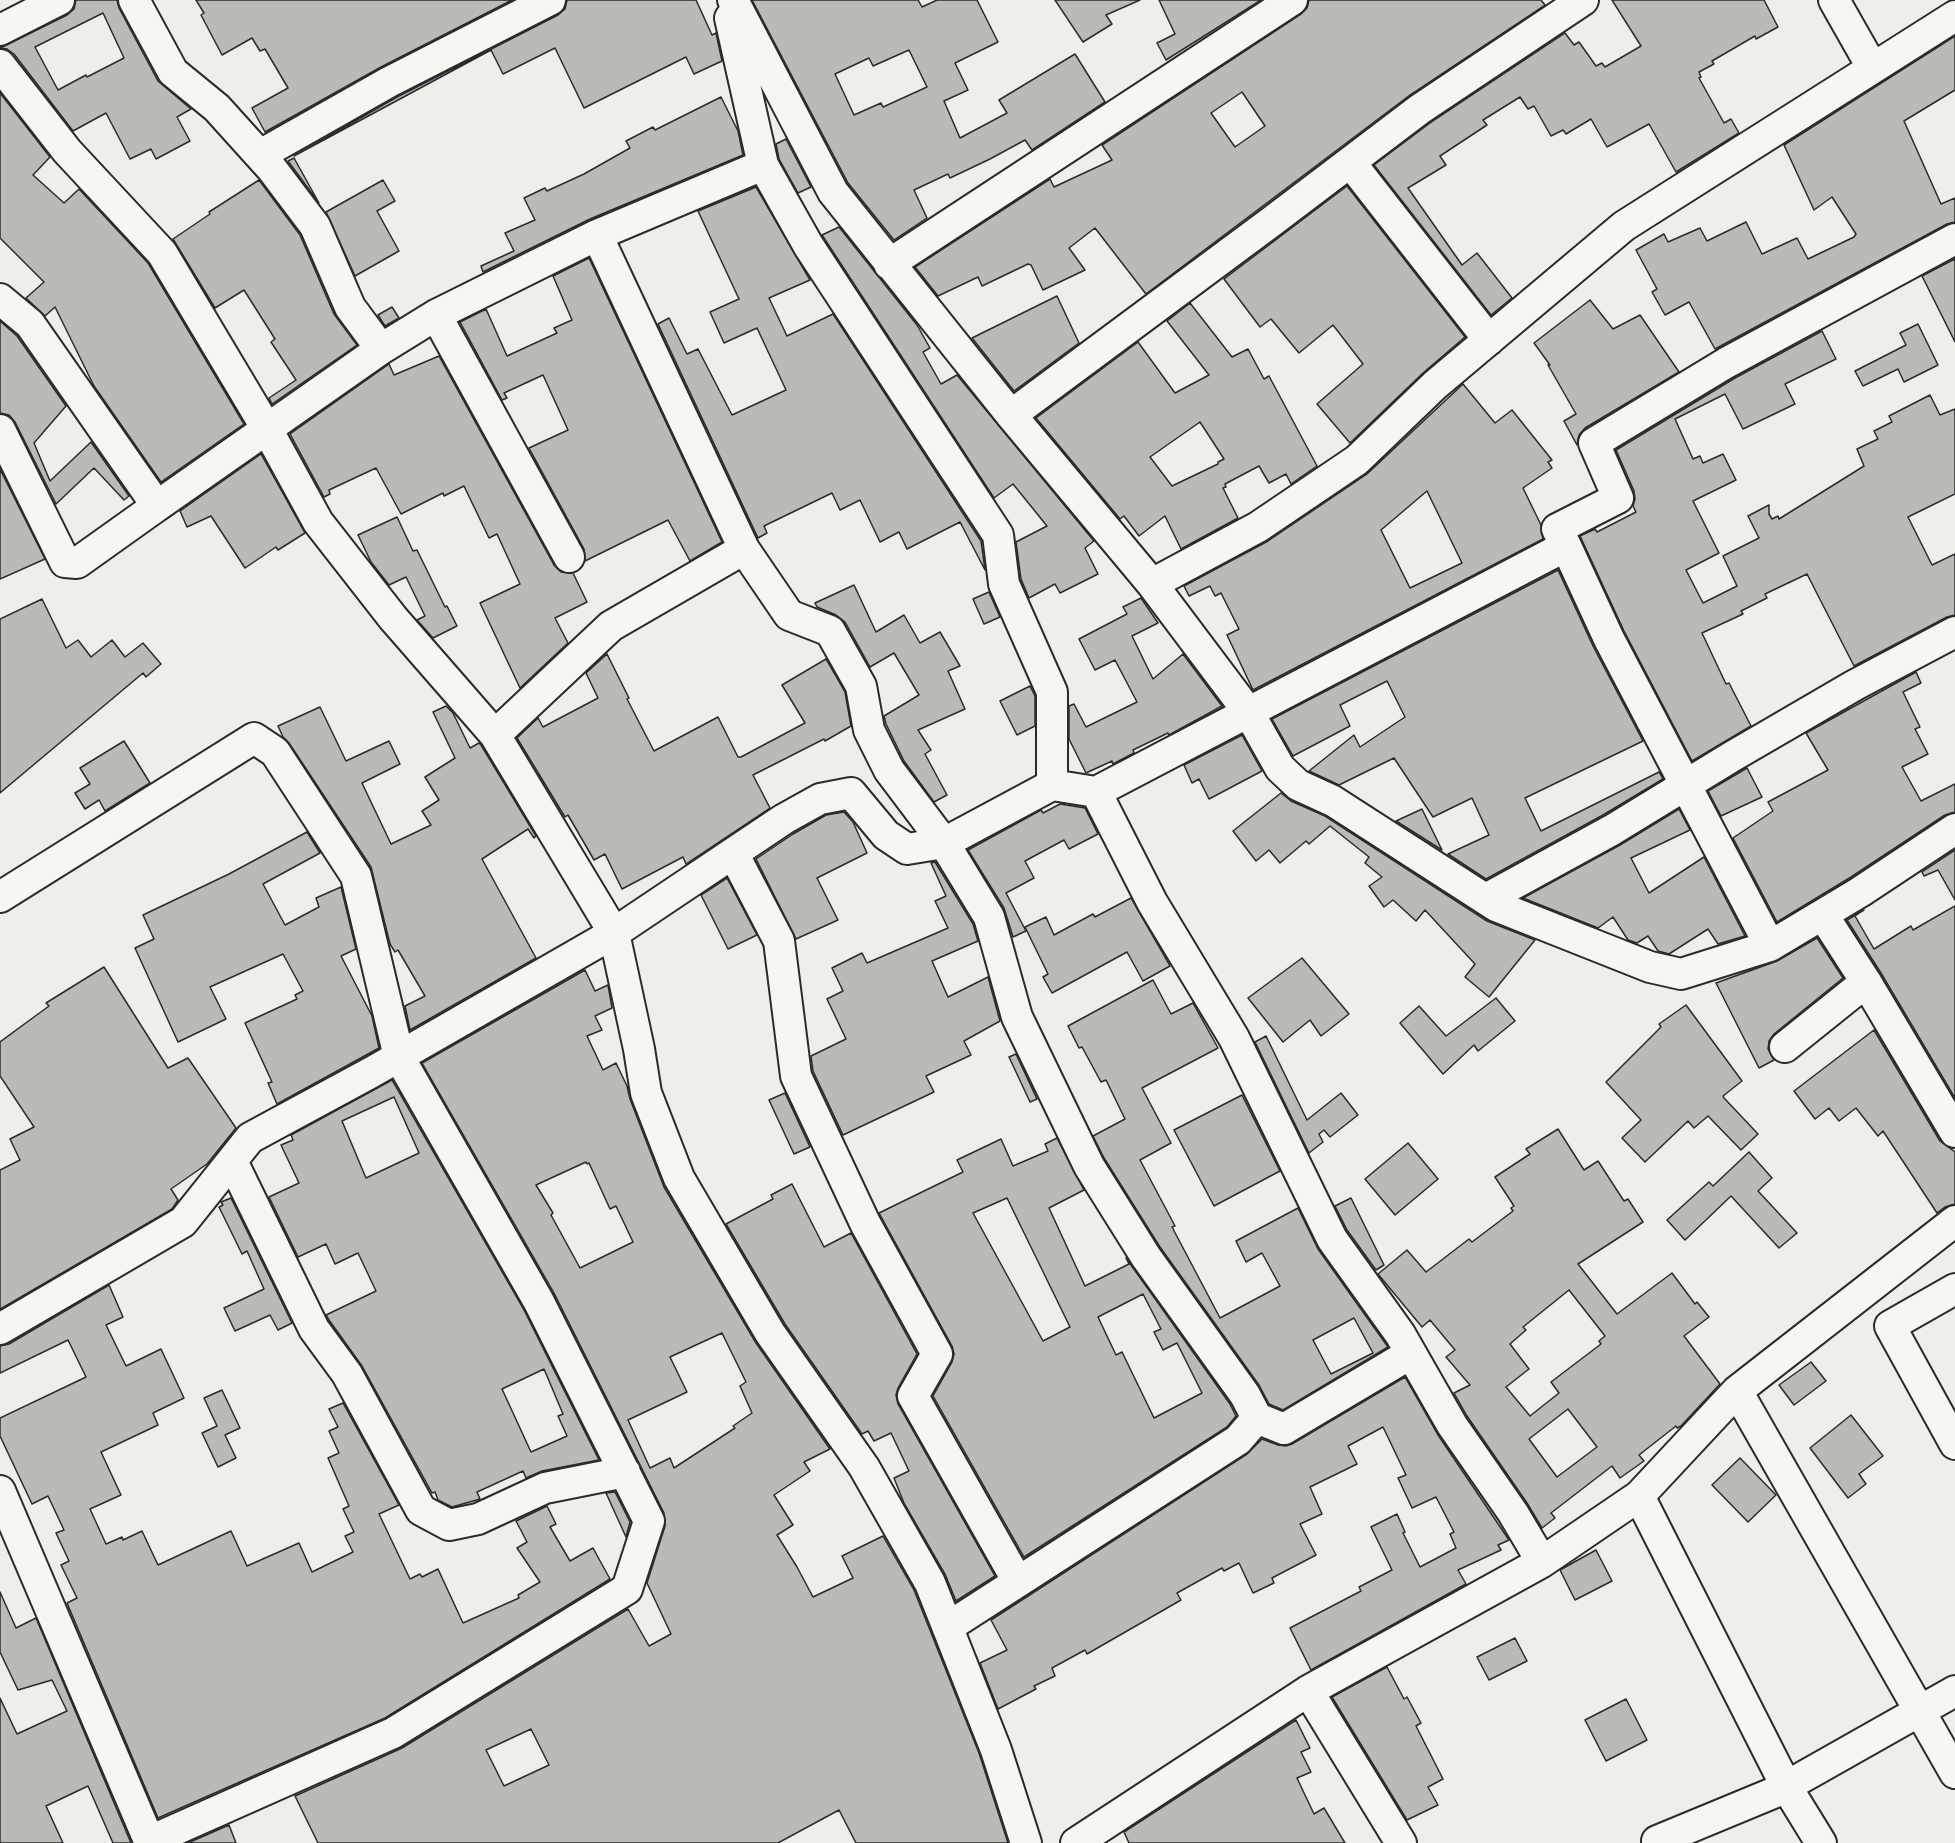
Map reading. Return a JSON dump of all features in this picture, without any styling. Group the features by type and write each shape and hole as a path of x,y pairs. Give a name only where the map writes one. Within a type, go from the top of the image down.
{"street":[{"path":"0,30 59,0"},
{"path":"134,0 173,72 217,108 260,155 315,226 350,307 381,350"},
{"path":"260,155 389,82 550,0"},
{"path":"726,0 763,165 808,244 998,535 1004,584 1052,692 1052,785"},
{"path":"734,0 833,192 1011,415 1152,584 1249,713 1280,768 1298,785 1333,801 1496,906 1650,967 1681,974 1770,946 1823,915 1955,829"},
{"path":"889,264 1292,0"},
{"path":"1011,415 1420,109 1583,0"},
{"path":"1834,0 1872,67"},
{"path":"1152,584 1258,527 1357,460 1436,385 1624,226 1955,15"},
{"path":"0,65 68,151 162,254 267,429 318,522 393,618 495,735 614,933 646,1093 679,1178 770,1333 864,1467 930,1582 996,1750 1026,1843"},
{"path":"1350,162 1489,340"},
{"path":"0,430 65,562 76,563 381,350 436,315 597,235 763,165"},
{"path":"597,235 744,549 789,615 831,631 861,686 869,730 889,770 944,843 989,917 1017,1017 1089,1166 1146,1257 1245,1395 1257,1418 1284,1429 1410,1354"},
{"path":"1770,946 1609,639 1557,529 1618,498 1594,443 1726,363 1955,239"},
{"path":"0,299 30,324 158,506"},
{"path":"436,315 569,557"},
{"path":"0,1329 183,1222 250,1138 399,1057 614,933 784,819 820,799 851,793 886,835 907,849 944,843 1052,785 1096,792 1566,546"},
{"path":"495,735 611,626 744,549"},
{"path":"1486,899 1612,831 1685,785 1855,685 1955,632"},
{"path":"0,897 254,738 275,752 356,876 399,1057 539,1302 649,1521 627,1589 393,1733 150,1842 8,1534 0,1491"},
{"path":"1096,792 1152,902 1234,1038 1332,1239 1400,1334 1452,1425 1513,1513 1542,1562"},
{"path":"733,853 778,941 796,1076 865,1223 937,1354 913,1395 1018,1582"},
{"path":"1823,915 1866,982 1955,1132"},
{"path":"1785,1047 1866,982"},
{"path":"232,1161 314,1329 347,1374 421,1510 449,1525 478,1520 545,1488 625,1472"},
{"path":"1874,1285 1955,1222"},
{"path":"1076,1843 1115,1832 1308,1691 1542,1562 1639,1496 1737,1391 1955,1222"},
{"path":"1955,1289 1890,1326 1955,1444"},
{"path":"1737,1391 1955,1773"},
{"path":"948,1627 1238,1440 1257,1418"},
{"path":"1639,1496 1786,1786 1821,1843"},
{"path":"1308,1691 1401,1843"},
{"path":"1657,1841 1724,1815 1786,1786 1955,1691"}],"building":[{"path":"76,0 117,0 119,8 158,81 191,109 177,117 190,141 156,159 151,149 130,159 106,113 73,131 14,54 7,49 0,48 67,15 74,9","holes":["103,13 124,58 58,90 35,47"]},
{"path":"196,0 512,0 381,67 265,132 252,108 288,88 265,49 260,51 252,38 222,55 201,15 204,13"},
{"path":"567,0 696,0 712,35 716,33 722,61 694,74 686,57 584,108 555,48 503,74 491,50 294,156 397,97 558,15 565,9"},
{"path":"752,0 918,0 922,7 937,0 977,0 998,42 955,63 968,90 944,101 960,138 1007,113 999,100 1075,54 1105,102 1032,150 1025,140 950,178 948,174 914,190 927,218 894,240 848,183","holes":["909,50 927,87 883,107 881,103 854,115 835,74 869,58 873,66"]},
{"path":"1055,0 1140,0 1106,15 1112,24 1083,42"},
{"path":"1159,0 1261,0 1166,60 1157,43 1175,34"},
{"path":"1309,0 1541,0 1545,5 1410,95 1146,294 1095,228 1069,248 1085,270 1043,290 1031,265 1028,264 982,286 978,277 938,296 915,267 1050,179 1054,187 1112,160 1102,145 1307,8","holes":["1242,92 1265,126 1235,147 1211,113"]},
{"path":"1612,0 1764,0 1778,27 1756,39 1755,36 1712,61 1714,64 1699,72 1701,77 1699,78 1724,123 1731,119 1739,133 1676,172 1649,124 1607,147 1591,119 1566,134 1563,130 1551,136 1534,106 1528,109 1520,97 1483,120 1487,125 1440,156 1446,165 1408,188 1462,265 1477,253 1512,298 1491,315 1374,165 1430,123 1565,33 1574,45 1579,42 1596,66 1602,63 1605,67 1641,46"},
{"path":"1955,36 1955,90 1904,121 1941,204 1955,198 1955,222 1947,224 1715,349 1689,302 1665,315 1652,292 1657,289 1636,250 1664,234 1668,242 1700,228 1707,241 1746,222 1762,254 1797,238 1808,259 1854,237 1856,234 1832,197 1814,210 1784,145"},
{"path":"0,93 50,157 33,175 64,203 79,189 148,263 244,424 161,482 94,386 55,307 45,316 26,298 44,282 0,238"},
{"path":"721,97 738,131 743,155 590,219 483,272 481,266 514,251 505,233 535,220 524,198 545,188 547,191 584,174 630,148 626,141 653,127 655,130"},
{"path":"786,139 811,187 798,193 779,159 776,144"},
{"path":"294,158 319,203 288,161"},
{"path":"259,180 300,235 334,314 357,345 272,404 269,398 296,380 271,342 275,339 244,290 215,308 173,239 210,214 209,212"},
{"path":"383,180 395,201 377,211 399,251 355,276 326,212"},
{"path":"1347,186 1465,337 1423,373 1350,443 1317,404 1363,364 1333,325 1299,353 1271,319 1260,327 1224,279"},
{"path":"756,187 810,280 769,298 787,336 833,314 981,541 985,570 960,522 907,549 899,532 880,542 860,500 840,510 832,493 764,526 767,533 758,538 658,324 669,318 687,354 698,349 732,415 786,390 757,328 724,343 710,312 739,299 698,211"},
{"path":"839,227 917,325 930,348 923,352 941,384 957,375 1094,541 1085,548 1098,574 1060,593 1055,584 1029,598 1021,579 1016,542 1047,526 1013,484 994,498 822,235"},
{"path":"589,258 722,542 690,561 668,520 585,561 584,549 529,448 568,430 543,375 504,393 507,398 502,400 460,322 486,309 507,356 557,333 554,328 572,320 553,276"},
{"path":"1955,259 1955,342 1922,276"},
{"path":"1057,296 1079,343 1014,391 972,338"},
{"path":"1590,300 1613,329 1640,315 1679,372 1585,428 1579,435 1577,445 1564,421 1576,414 1548,365 1550,365 1534,343"},
{"path":"1190,303 1232,357 1248,349 1264,379 1269,376 1317,466 1291,484 1286,474 1269,483 1259,466 1225,484 1226,487 1223,488 1238,518 1181,549 1165,516 1139,536 1124,516 1120,519 1036,418 1138,342 1175,393 1209,375 1167,321","holes":["1200,422 1224,459 1172,486 1150,457"]},
{"path":"392,307 399,318 385,326 378,315"},
{"path":"0,321 17,336 66,406 34,443 50,481 91,442 129,496 124,500 94,468 56,504 15,422 9,415 0,413"},
{"path":"1918,324 1938,365 1904,382 1898,369 1863,386 1855,371 1906,345 1900,333"},
{"path":"1822,331 1836,359 1785,384 1795,404 1743,429 1725,394 1675,419 1693,459 1700,456 1703,463 1723,454 1736,480 1693,501 1719,553 1686,570 1703,603 1737,586 1723,556 1759,538 1748,516 1769,505 1769,514 1772,519 1778,516 1779,519 1864,466 1857,449 1878,439 1874,431 1892,422 1889,416 1930,395 1940,415 1955,409 1955,494 1908,517 1932,565 1955,554 1955,615 1947,617 1854,666 1807,574 1765,594 1767,598 1741,611 1743,614 1702,633 1726,684 1729,683 1751,726 1692,761 1624,631 1580,536 1595,529 1597,532 1636,512 1633,506 1634,491 1616,450 1735,378"},
{"path":"439,356 554,565 561,572 573,573 587,602 555,618 568,643 520,688 480,603 520,584 497,534 489,538 464,486 444,496 443,493 401,514 376,468 329,490 330,494 324,497 290,434 389,364 394,375"},
{"path":"1463,384 1495,423 1512,410 1552,460 1548,462 1552,468 1523,488 1541,525 1543,539 1253,690 1227,635 1239,629 1221,593 1215,596 1210,586 1189,596 1184,586 1268,541 1367,474","holes":["1427,491 1462,563 1410,588 1381,530"]},
{"path":"261,454 305,533 278,550 276,547 245,568 211,516 187,527 180,511"},
{"path":"0,469 45,559 0,579"},
{"path":"397,517 413,551 417,550 457,626 433,638 417,620 425,616 406,577 389,585 371,562 358,535"},
{"path":"1558,570 1593,646 1643,741 1525,798 1541,831 1659,772 1663,779 1603,815 1486,879 1448,854 1489,835 1472,798 1433,817 1394,758 1339,785 1309,771 1354,735 1360,747 1405,717 1387,681 1340,705 1350,726 1293,756 1272,719"},
{"path":"854,585 876,632 904,615 920,643 940,632 960,666 948,671 965,709 918,730 931,750 925,754 947,795 934,802 904,761 886,724 884,716 919,695 894,653 870,667 845,622 836,615 817,607 815,603"},
{"path":"989,592 1000,617 984,624 973,599"},
{"path":"1141,598 1158,623 1132,636 1153,679 1183,654 1222,706 1169,735 1168,733 1133,750 1134,753 1113,764 1112,761 1086,773 1069,739 1069,706 1074,704 1086,727 1137,702 1115,660 1095,670 1079,639 1127,614 1123,607"},
{"path":"42,599 66,648 78,640 91,657 112,640 125,657 143,643 161,664 146,677 143,673 0,793 0,619"},
{"path":"607,654 654,751 718,717 738,757 741,757 805,723 782,685 826,659 845,692 851,726 753,775 770,808 686,864 683,857 622,889 605,854 594,860 568,815 565,817 517,738 538,718 543,727 598,698 586,673"},
{"path":"1916,672 1921,683 1903,692 1920,727 1915,729 1928,754 1902,767 1921,801 1955,784 1955,812 1945,815 1777,922 1733,838 1773,811 1768,802 1828,770 1806,733"},
{"path":"1030,686 1035,696 1035,726 1017,735 1000,701"},
{"path":"446,706 453,713 470,748 479,743 481,745 536,836 534,838 528,829 482,859 536,958 410,1030 405,1006 425,996 398,950 395,952 390,944 371,867 283,737 278,726 320,707 346,761 389,741 400,764 362,783 391,844 431,825 422,811 439,800 425,777 455,758 433,712"},
{"path":"1242,735 1262,771 1209,799 1199,779 1192,783 1184,765"},
{"path":"124,741 150,783 105,811 99,800 85,809 75,793 90,784 80,768"},
{"path":"1747,768 1762,797 1721,816 1708,791"},
{"path":"1281,793 1291,801 1325,816 1487,921 1535,940 1489,997 1465,977 1475,964 1425,910 1416,921 1393,900 1384,907 1369,886 1382,877 1365,863 1369,857 1330,826 1309,844 1306,841 1280,863 1269,850 1256,861 1233,831"},
{"path":"1060,804 1085,808 1098,834 1069,849 1064,840 1025,861 1034,878 1006,893 1026,931 1013,937 1004,908 968,850 1041,810 1043,813"},
{"path":"1422,809 1442,850 1396,821"},
{"path":"1679,809 1690,830 1631,858 1649,893 1704,857 1745,936 1718,944 1708,929 1669,954 1658,951 1648,936 1637,943 1628,940 1613,917 1598,928 1523,898 1620,845"},
{"path":"844,812 853,822 867,853 817,878 838,920 796,939 756,859 826,815"},
{"path":"307,832 320,853 263,884 285,925 319,907 316,898 341,887 356,949 341,956 372,1016 379,1048 277,1104 268,1083 272,1082 245,1023 297,999 295,995 303,991 283,954 210,987 226,1019 178,1042 135,948 154,939 143,915 229,874"},
{"path":"1955,850 1955,900 1938,870 1924,876 1922,872"},
{"path":"935,862 973,924 978,941 932,961 948,997 988,977 1000,1021 964,1041 971,1055 926,1076 934,1092 843,1135 813,1071 811,1056 846,1039 827,999 843,991 832,968 862,953 867,963 948,928 935,901 946,896 931,863"},
{"path":"727,878 757,935 728,949 701,895"},
{"path":"1131,898 1170,966 1143,981 1127,952 1052,993 1043,977 1048,974 1025,927 1046,917 1054,935 1093,914 1095,917"},
{"path":"1955,906 1955,1098 1847,920 1864,910 1855,916 1874,949 1911,926 1913,930"},
{"path":"1817,938 1843,978 1774,1034 1769,1041 1768,1049 1774,1060 1759,1068 1716,983 1777,961"},
{"path":"1302,958 1349,1014 1321,1036 1310,1020 1283,1042 1248,998"},
{"path":"104,967 168,1068 188,1058 236,1128 207,1164 171,1189 178,1200 172,1209 0,1309 0,1170 20,1160 10,1139 34,1127 0,1076 0,1042 49,1006 46,1003"},
{"path":"585,970 595,991 608,985 612,1008 595,1016 602,1030 587,1036 603,1070 616,1063 627,1086 664,1187 756,1343 830,1449 804,1462 810,1471 774,1495 793,1525 777,1535 813,1597 853,1578 842,1556 883,1536 914,1590 979,1753 1008,1843 856,1843 839,1810 778,1843 318,1843 295,1796 402,1748 628,1609 649,1646 671,1634 647,1583 665,1526 664,1513 554,1293 422,1063","holes":["586,1162 589,1163 610,1209 616,1206 633,1242 580,1268 551,1215 553,1213 536,1185","722,1333 746,1382 740,1386 752,1413 733,1426 735,1428 674,1468 670,1458 650,1468 628,1420 687,1392 670,1357","531,1729 549,1765 504,1786 486,1750"]},
{"path":"1153,980 1171,1014 1193,1003 1218,1048 1142,1088 1171,1143 1140,1160 1220,1318 1280,1286 1262,1253 1246,1262 1236,1241 1298,1208 1318,1249 1388,1347 1283,1410 1269,1404 1259,1385 1160,1247 1104,1158 1093,1136 1125,1119 1106,1080 1101,1082 1068,1026","holes":["1354,1318 1373,1353 1331,1374 1313,1340"]},
{"path":"1496,998 1515,1021 1478,1051 1474,1045 1443,1074 1400,1023 1419,1006 1446,1036"},
{"path":"1686,1005 1742,1081 1723,1096 1724,1098 1758,1134 1741,1150 1708,1116 1694,1128 1688,1121 1645,1162 1622,1138 1641,1120 1606,1082 1661,1027 1659,1024"},
{"path":"1874,1030 1940,1141 1955,1152 1955,1204 1937,1213 1883,1131 1878,1136 1856,1108 1839,1121 1829,1108 1815,1119 1794,1091"},
{"path":"1266,1036 1307,1120 1341,1093 1358,1115 1330,1137 1324,1130 1319,1134 1323,1142 1309,1153 1255,1042"},
{"path":"1016,1054 1037,1099 1030,1102 1009,1057"},
{"path":"392,1080 524,1310 599,1460 542,1471 526,1478 523,1471 477,1492 480,1499 452,1507 438,1500 362,1366 326,1315 376,1291 358,1253 335,1264 326,1244 298,1257 269,1197 299,1183 281,1145 293,1140 291,1135","holes":["394,1097 419,1153 366,1178 342,1121","544,1369 563,1414 558,1416 567,1436 531,1452 502,1389"]},
{"path":"785,1093 810,1147 794,1154 769,1100"},
{"path":"1242,1095 1280,1171 1214,1206 1174,1130"},
{"path":"1558,1129 1584,1170 1598,1161 1624,1201 1628,1199 1643,1222 1578,1264 1617,1314 1672,1273 1695,1304 1697,1302 1709,1317 1684,1336 1720,1384 1681,1426 1677,1428 1676,1426 1639,1455 1644,1461 1620,1478 1612,1466 1551,1513 1555,1518 1542,1528 1454,1393 1470,1385 1446,1357 1455,1350 1430,1320 1422,1327 1378,1274 1407,1250 1426,1272 1469,1239 1472,1242 1513,1211 1511,1208 1514,1206 1495,1177 1530,1154 1526,1149","holes":["1569,1290 1605,1336 1599,1341 1601,1344 1551,1382 1559,1393 1530,1416 1506,1387 1529,1369 1510,1344 1526,1330 1523,1327","1568,1409 1597,1447 1557,1477 1529,1439"]},
{"path":"1057,1138 1084,1190 1049,1208 1085,1286 1129,1264 1126,1258 1230,1404 1236,1416 1227,1427 1024,1557 933,1396 952,1362 954,1354 952,1346 879,1213 963,1172 957,1160 1001,1139 1013,1166 1048,1151 1045,1144","holes":["1007,1198 1070,1327 1043,1341 973,1213","1143,1294 1161,1329 1154,1332 1163,1350 1177,1343 1202,1393 1154,1418 1122,1352 1116,1355 1098,1317"]},
{"path":"1408,1143 1438,1179 1395,1215 1365,1179"},
{"path":"1749,1152 1772,1178 1758,1191 1797,1233 1779,1248 1731,1196 1685,1240 1667,1220 1709,1182 1713,1186"},
{"path":"792,1184 824,1247 851,1233 917,1354 898,1388 896,1395 898,1404 995,1576 956,1601 945,1574 904,1503 894,1478 909,1471 891,1433 874,1441 868,1431 862,1434 785,1324 726,1224 773,1199 771,1195"},
{"path":"231,1198 292,1323 278,1330 270,1315 235,1331 224,1308 264,1289 247,1251 242,1254 219,1207 223,1205 221,1202"},
{"path":"1351,1198 1384,1265 1376,1270 1347,1230 1335,1206"},
{"path":"109,1285 123,1317 106,1325 126,1366 161,1349 184,1398 153,1413 158,1425 101,1452 121,1495 90,1509 106,1544 122,1537 123,1540 142,1531 158,1565 231,1531 247,1566 299,1543 312,1572 353,1552 345,1536 354,1532 343,1509 349,1506 328,1458 339,1453 329,1431 338,1427 329,1409 343,1403 399,1505 379,1514 410,1579 420,1574 422,1577 438,1569 463,1623 519,1598 518,1595 540,1582 517,1548 527,1542 516,1521 547,1506 556,1524 550,1527 570,1561 593,1548 610,1579 385,1718 158,1818 67,1603 77,1598 61,1565 69,1561 56,1533 64,1530 48,1496 32,1504 0,1436 0,1418 86,1377 68,1340 0,1373 0,1346 9,1344"},
{"path":"1811,1362 1826,1381 1794,1405 1779,1385"},
{"path":"1405,1377 1438,1435 1509,1540 1498,1545 1501,1550 1458,1570 1466,1584 1311,1670 1290,1628 1361,1591 1359,1587 1392,1570 1371,1527 1397,1514 1405,1532 1403,1533 1420,1567 1456,1548 1450,1534 1454,1532 1436,1497 1412,1508 1398,1478 1406,1475 1383,1427 1348,1446 1357,1464 1310,1487 1322,1514 1300,1524 1316,1555 1272,1578 1274,1583 1253,1593 1239,1563 1224,1571 1222,1568 1177,1593 1181,1600 1087,1654 1085,1650 1052,1668 1055,1676 1034,1686 1036,1689 998,1709 980,1663 1007,1650 991,1620 1247,1454 1262,1439 1278,1445 1292,1444"},
{"path":"222,1390 240,1428 225,1435 236,1458 218,1467 202,1433 217,1426 204,1398"},
{"path":"1851,1415 1883,1456 1859,1474 1866,1484 1848,1498 1810,1448"},
{"path":"1740,1458 1776,1495 1748,1522 1712,1485"},
{"path":"615,1492 630,1522 626,1537 606,1493"},
{"path":"1596,1550 1612,1581 1575,1600 1560,1570"},
{"path":"0,1592 16,1628 36,1618 131,1843 113,1843 88,1786 46,1806 63,1843 0,1843 0,1698 17,1734 67,1711 52,1680 18,1690 0,1652"},
{"path":"1515,1638 1527,1661 1489,1680 1477,1657"},
{"path":"1387,1667 1404,1699 1407,1697 1421,1723 1416,1726 1443,1779 1428,1787 1438,1805 1407,1820 1332,1697"},
{"path":"1626,1699 1647,1740 1606,1761 1585,1720"},
{"path":"1296,1720 1310,1748 1301,1752 1311,1772 1297,1778 1314,1814 1324,1808 1345,1843 1129,1843 1124,1832"},
{"path":"229,1825 236,1843 188,1843"}]}
